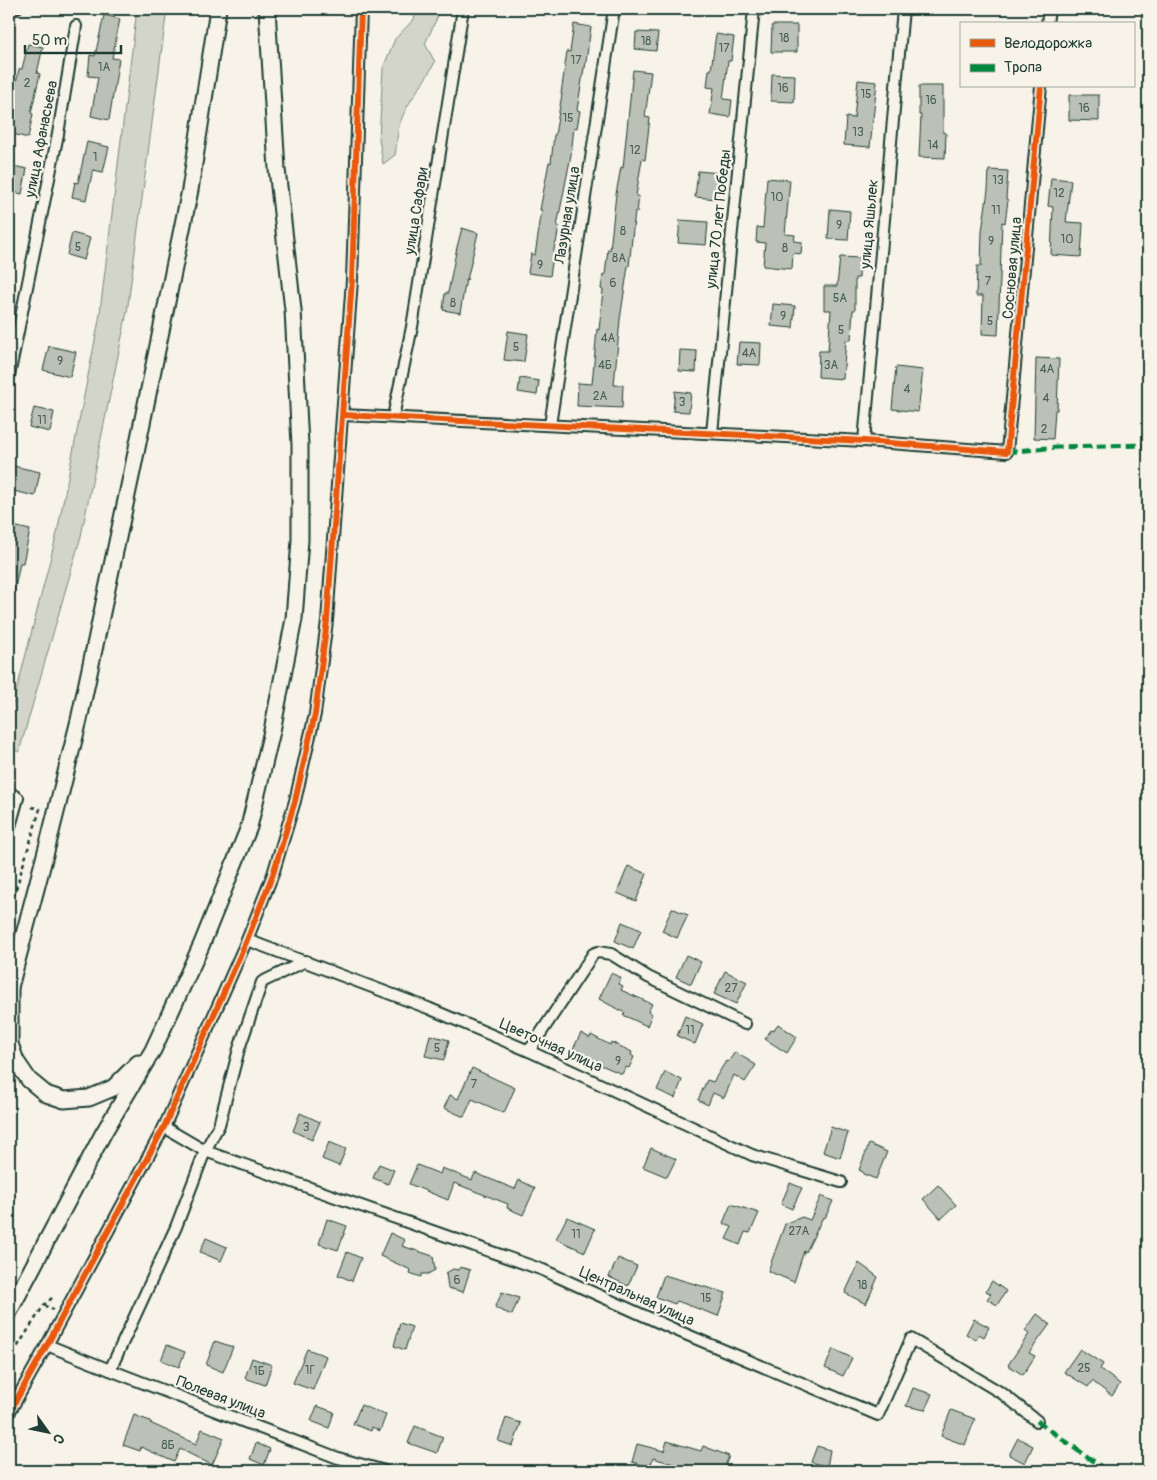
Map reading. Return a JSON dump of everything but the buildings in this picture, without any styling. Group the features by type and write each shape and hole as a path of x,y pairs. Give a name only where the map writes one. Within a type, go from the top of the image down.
{"main road":[{"path":"153,1050 113,1088 89,1098 64,1100 46,1094 29,1080 16,1061 10,1044 9,989 79,720 132,472 190,190 218,9"},
{"path":"9,1312 104,1132 153,1050 201,946 249,828 272,731 294,619 300,540 300,445 293,310 276,169 267,9"}],"street":[{"path":"9,1412 48,1345 164,1127 247,940 273,874 295,801 315,714 326,621 352,280 361,9"},
{"name":"улица Сафари","path":"392,417 412,326 464,9"},
{"name":"Лазурная улица","path":"550,425 614,9"},
{"name":"улица 70 лет Победы","path":"712,433 754,9"},
{"name":"улица Яшьлек","path":"864,441 903,9"},
{"path":"1047,22 1049,9"},
{"name":"улица Афанасьева","path":"9,376 58,134 76,26"},
{"name":"Сосновая улица","path":"864,441 1007,452 1041,88"},
{"path":"343,415 864,441"},
{"path":"9,792 18,798 9,830"},
{"name":"Цветочная улица","path":"247,940 428,1008 529,1051 752,1155 841,1182"},
{"path":"529,1051 593,954 598,952 611,954 648,978 745,1024"},
{"path":"110,1370 176,1227 205,1151 219,1125 239,1049 262,982 306,962"},
{"name":"Центральная улица","path":"164,1127 205,1151 543,1270 678,1331 878,1415 911,1339 1002,1394 1038,1421"},
{"name":"Полевая улица","path":"48,1345 338,1458 385,1471"}],"lane":[{"path":"9,13 18,9"}],"path":[{"path":"9,912 40,809 16,803"},
{"path":"9,1360 44,1306 54,1297"}],"shaded area":[{"path":"137,9 167,9 127,312 81,536 19,752 9,747 9,720 57,533 99,320"},
{"path":"417,9 441,9 425,44 435,62 408,105 401,120 395,155 383,164 379,139 383,68 395,39 414,19"}],"marked path":[{"path":"1007,452 1057,447 1148,445"},
{"path":"1037,1421 1107,1471"}],"cycle path":[{"path":"9,1413 164,1127 247,940 273,874 295,801 315,714 327,621 352,280 361,9"},
{"path":"343,415 864,441 1007,452 1041,88"}]}
